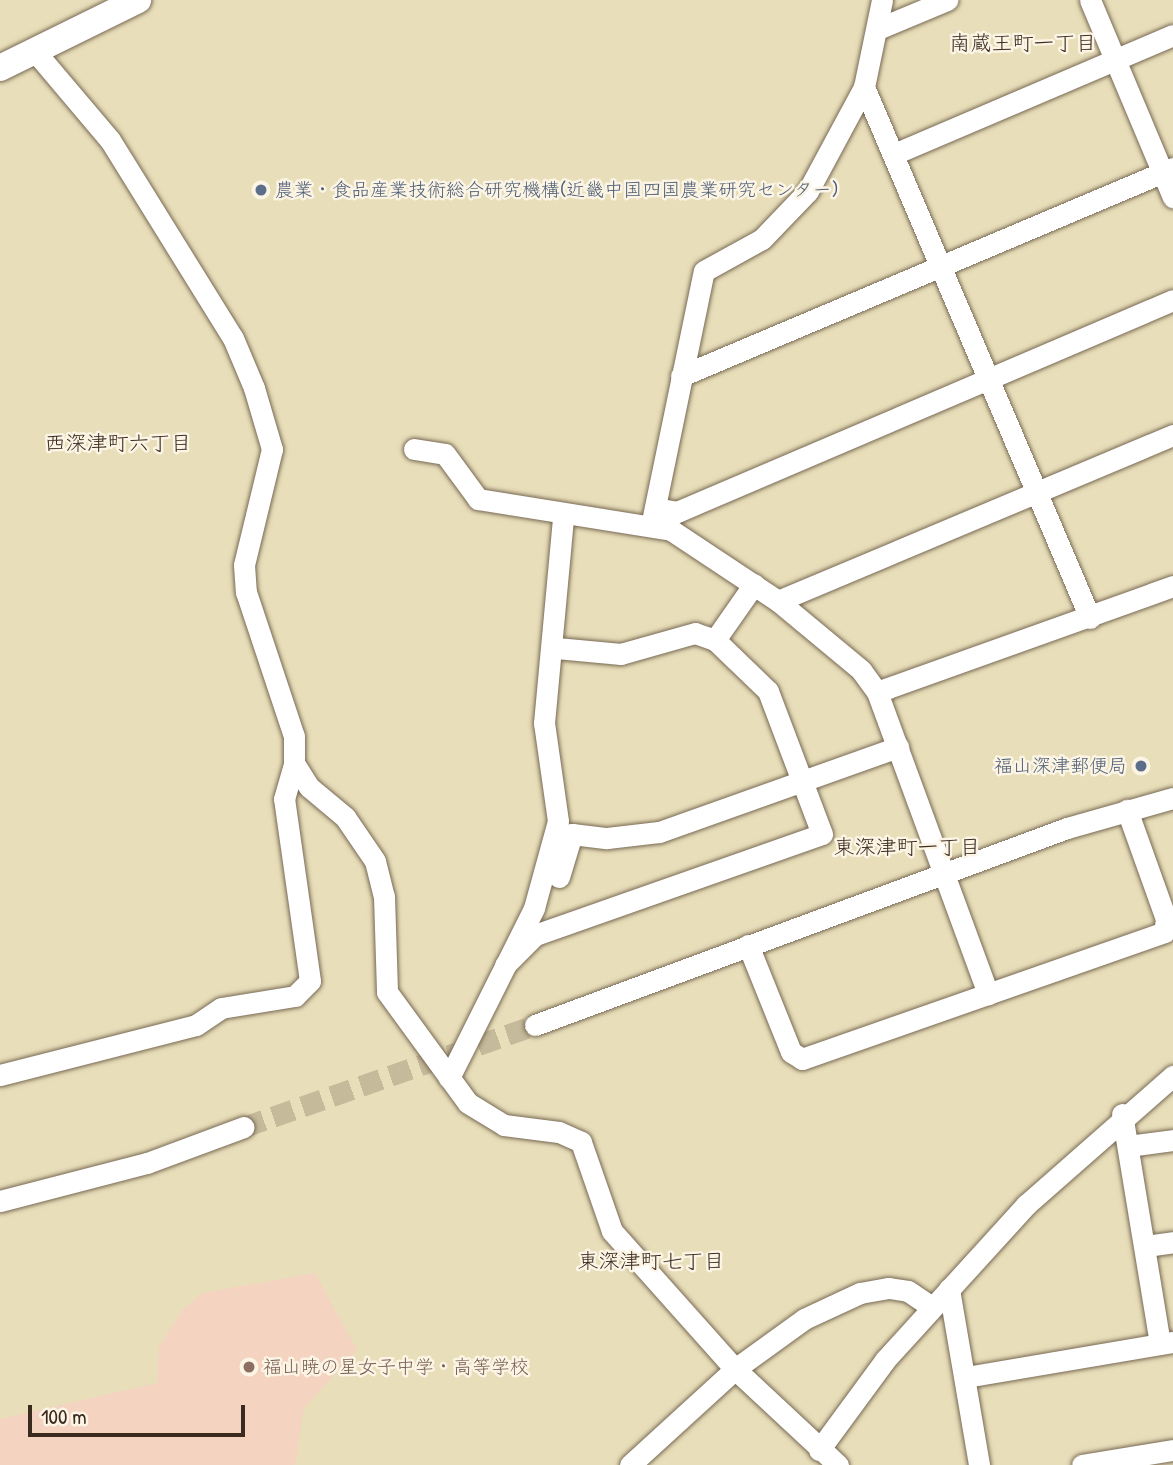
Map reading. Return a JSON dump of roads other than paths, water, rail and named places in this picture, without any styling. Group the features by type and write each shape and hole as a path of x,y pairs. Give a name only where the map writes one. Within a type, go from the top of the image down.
{"main road":[{"path":"0,68 138,0"}],"street":[{"path":"653,517 704,271 762,239 790,214 864,87 880,28 882,0"},
{"path":"880,28 947,0"},
{"path":"1090,0 1115,61 1168,170 1173,197"},
{"path":"894,155 1173,35"},
{"path":"0,1075 196,1025 221,1008 295,996 310,981 284,799 293,763 293,736 246,592 244,565 272,449 254,388 233,338 110,139 33,50"},
{"path":"864,87 1090,618"},
{"path":"681,376 1168,170"},
{"path":"414,449 446,454 478,499 564,517 653,517 677,512 1173,300"},
{"path":"778,601 1036,495 1173,435"},
{"path":"449,1078 547,873 558,821 544,723 556,648 564,517"},
{"path":"653,517 778,601 861,670 877,692 942,875 988,994"},
{"path":"715,640 754,584"},
{"path":"877,692 1090,618 1173,586"},
{"path":"535,935 822,834 805,782 768,691 715,640 695,633 621,654 556,648"},
{"path":"505,965 535,935 572,834 607,838 659,832 898,747"},
{"path":"293,763 309,788 345,817 375,861 384,896 387,992 468,1103 505,1125 559,1132 581,1142 612,1231 735,1369 838,1465"},
{"path":"535,1025 942,875 1127,810 1173,798"},
{"path":"748,945 791,1052 802,1059 1164,932 1166,919 1127,810"},
{"path":"819,1450 949,1289 1122,1114 1173,1076"},
{"path":"966,1377 1167,1343 1122,1114"},
{"path":"0,1201 147,1163 244,1128"},
{"path":"1128,1146 1173,1140"},
{"path":"1146,1246 1173,1242"},
{"path":"949,1289 979,1465"},
{"path":"630,1465 735,1369 804,1319 860,1293 908,1291 932,1307"},
{"path":"1082,1465 1173,1450"}],"tunnel":[{"path":"244,1127 535,1025"}],"place":[{"name":"農業・食品産業技術総合研究機構(近畿中国四国農業研究センター)","path":"261,190"},
{"name":"福山深津郵便局","path":"1141,766"},
{"name":"福山暁の星女子中学・高等学校","path":"249,1367"}],"district":[{"name":"南蔵王町一丁目","path":"1023,43"},
{"name":"西深津町六丁目","path":"118,443"},
{"name":"東深津町一丁目","path":"907,847"},
{"name":"東深津町七丁目","path":"651,1261"}]}
